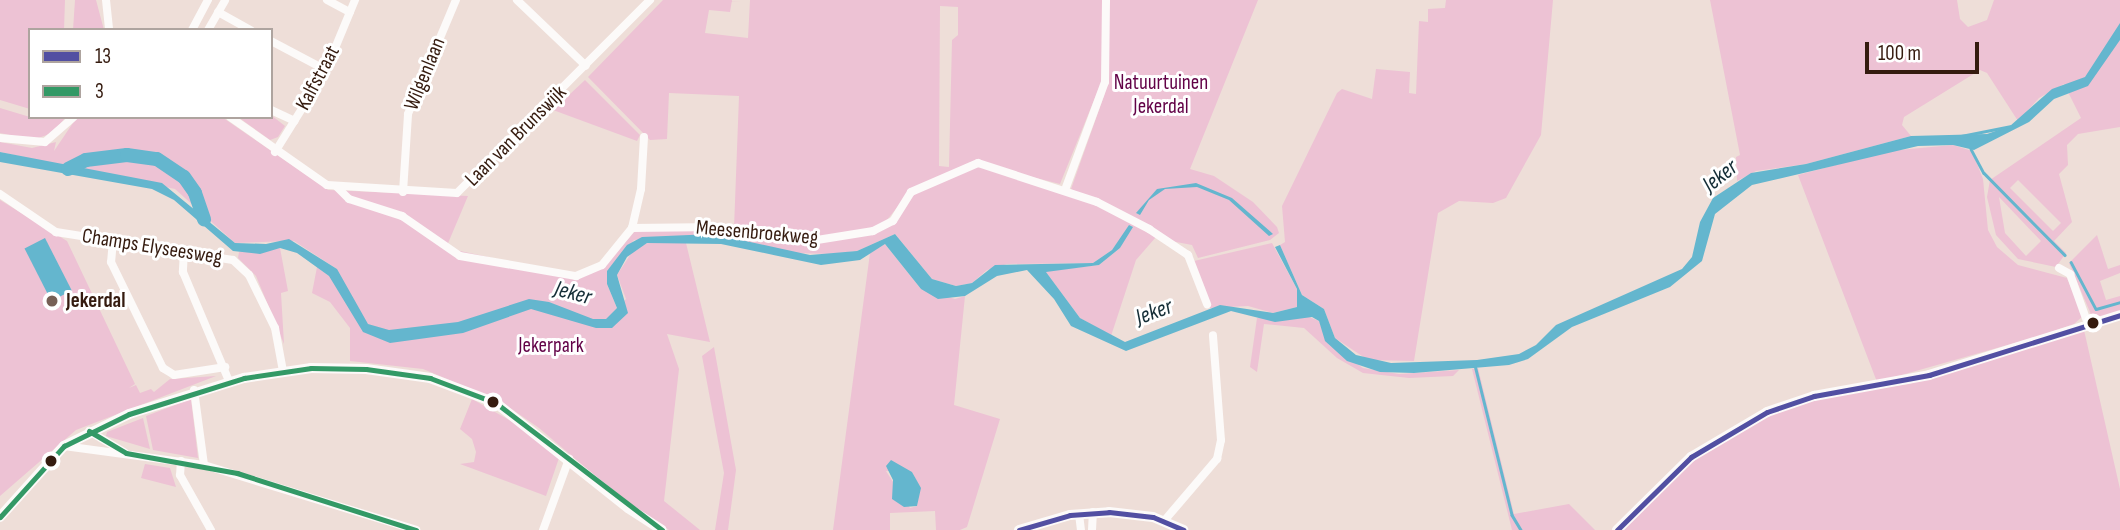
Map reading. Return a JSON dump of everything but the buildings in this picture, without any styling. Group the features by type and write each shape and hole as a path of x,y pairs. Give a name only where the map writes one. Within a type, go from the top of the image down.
{"main road":[{"path":"1617,530 1691,457 1767,412 1814,396 1915,379 2120,316"},
{"path":"0,517 64,446 89,431 194,390 229,381 283,372 376,369 444,382 512,413 628,508 662,530"},
{"path":"0,506 20,492"},
{"path":"1019,530 1093,512 1141,514 1183,530"}],"street":[{"path":"106,0 109,28"},
{"path":"193,28 208,0"},
{"path":"327,0 350,12"},
{"name":"Kalfstraat","path":"275,152 326,70 355,0"},
{"name":"Wilgenlaan","path":"403,192 408,114 456,0"},
{"path":"517,0 586,66"},
{"name":"Laan van Brunswijk","path":"233,119 275,152 337,187 403,192 461,191 650,0"},
{"path":"1065,190 1106,79 1106,0"},
{"path":"209,28 220,4 249,28"},
{"path":"273,42 326,70"},
{"path":"273,111 295,121"},
{"path":"0,138 45,142 72,119"},
{"path":"337,187 349,199 402,216 460,257 564,276 581,276 599,268 632,228 641,189 644,137"},
{"name":"Meesenbroekweg","path":"632,228 719,227 817,240 873,231 893,221 911,192 976,163 1065,190 1120,212 1185,253 1206,304"},
{"name":"Champs Elyseesweg","path":"0,194 19,204 56,232 225,256 246,271 275,328 283,372"},
{"path":"113,240 111,262 163,369 174,375 225,367"},
{"path":"184,250 183,272 229,381"},
{"path":"2059,268 2070,274 2088,324"},
{"path":"1164,521 1217,459 1221,440 1213,335"},
{"path":"194,390 204,465"},
{"path":"89,431 126,453"},
{"path":"64,446 204,465 416,530"},
{"path":"542,530 569,459"},
{"path":"181,461 180,475 211,530"},
{"path":"1092,530 1093,512"},
{"path":"1079,514 1081,530"}],"green space":[{"path":"0,0 65,0 64,28 28,28 28,108 0,100"},
{"path":"75,0 96,0 103,28 73,28"},
{"path":"663,0 732,0 730,12 709,10 705,33 748,38 750,0 1104,0 1103,78 1060,184 971,162 913,188 882,226 820,238 734,228 739,96 669,93 667,139 650,140 588,77","holes":["940,6 958,7 958,35 952,40 949,167 939,166"]},
{"name":"Natuurtuinen Jekerdal","path":"1109,0 1258,0 1190,169 1214,176 1253,202 1277,227 1279,233 1270,240 1198,258 1192,245 1171,241 1071,189 1105,93"},
{"path":"1446,0 1553,0 1541,135 1506,198 1493,203 1459,201 1438,213 1414,361 1368,360 1335,338 1324,309 1302,295 1280,245 1285,242 1282,206 1337,93 1342,89 1372,99 1376,69 1410,72 1409,93 1416,94 1419,21 1428,22 1428,9 1445,8"},
{"path":"1710,0 1957,0 1960,19 1968,27 1987,20 1994,0 2120,0 2120,127 2078,134 2067,145 2068,165 2059,174 2072,222 2054,241 2066,253 2056,267 2018,259 1996,235 1987,197 1990,180 2081,118 2064,84 2039,98 2018,121 1987,73 1980,70 1904,117 1902,125 1911,136 1806,164 1756,171 1737,181 1736,157 1740,155","holes":["2018,180 2061,223 2053,231 2010,188","1999,197 2041,241 2026,256 2005,233"]},
{"path":"585,80 640,135 637,141 553,110"},
{"path":"0,108 28,116 28,119 64,119 52,133 33,140 0,133"},
{"path":"273,117 285,126 278,137 270,140 241,119 273,119"},
{"name":"Jekerpark","path":"76,119 225,119 328,190 468,196 446,248 568,274 602,269 636,230 712,229 809,242 878,232 910,196 979,166 1108,209 1156,237 1136,260 1111,336 1080,318 1045,271 1099,265 1120,248 1130,226 1112,250 1093,263 1007,264 987,270 972,283 956,286 932,279 895,234 857,251 830,254 794,253 713,234 634,240 607,271 607,284 617,308 626,299 617,275 632,252 647,243 686,243 710,342 667,334 679,369 664,501 700,530 669,530 626,502 539,428 500,401 423,369 350,361 350,328 330,302 312,293 317,267 329,276 337,269 294,241 235,243 175,189 0,152 0,142 32,148 56,142 54,151"},
{"path":"1953,145 1972,151 1983,179 1988,230 1997,247 2018,265 2067,278 2083,316 2074,324 2039,336 1877,382 1798,175 1888,151"},
{"path":"0,200 67,241 135,384 129,388 136,385 140,393 151,389 154,392 170,379 216,376 76,430 0,496"},
{"path":"2097,235 2108,269 2120,265 2120,273 2100,281 2106,300 2120,296 2120,311 2093,319 2069,263"},
{"path":"1272,243 1297,289 1297,307 1273,313 1248,306 1210,308 1194,261"},
{"path":"885,244 921,289 955,299 965,296 954,405 1000,419 967,527 960,530 936,530 935,511 890,513 890,530 833,530 870,253","holes":["886,471 912,472 920,488 917,506 910,508"]},
{"path":"280,248 288,291 281,293 284,344 256,276 238,258 239,252"},
{"path":"1307,316 1319,321 1329,345 1363,368 1399,374 1459,370 1453,376 1409,378 1363,373 1337,358 1304,328 1264,324 1257,372 1250,367 1257,318"},
{"path":"2084,330 2120,489 2120,530 1623,530 1677,471 1749,425 1783,410 1830,395 1909,384"},
{"path":"714,347 736,470 728,530 715,530 724,473 702,356"},
{"path":"1478,368 1514,514 1569,504 1595,530 1512,530 1472,369"},
{"path":"191,399 198,458 153,450 146,416"},
{"path":"472,399 520,426 559,458 546,496 460,464 474,462 476,452 472,439 460,429"},
{"path":"143,418 150,449 106,436 107,432"},
{"path":"145,464 170,468 176,487 141,478"}],"water":[{"path":"2120,23 2120,40 2088,86 2054,99 2029,122 1974,150 1953,145 1918,146 1752,185 1715,214 1702,261 1670,287 1572,327 1528,359 1509,365 1414,373 1380,372 1347,361 1325,341 1319,321 1312,317 1275,322 1231,311 1126,351 1071,326 1054,299 1027,270 997,276 965,296 938,299 921,289 885,244 860,260 821,265 721,244 647,243 627,257 617,275 628,313 612,328 596,328 531,309 463,333 390,343 363,332 329,276 297,253 280,248 260,254 233,251 174,200 152,189 0,162 0,152 162,183 235,243 266,244 289,239 337,269 368,324 389,330 458,322 529,299 549,302 593,319 606,319 617,308 607,284 607,271 627,245 642,237 713,234 810,255 857,251 895,234 932,279 956,286 972,283 995,265 1093,263 1112,250 1129,225 1133,227 1120,248 1099,265 1046,272 1080,318 1125,342 1220,305 1273,313 1297,307 1297,289 1275,247 1280,245 1302,295 1324,309 1335,338 1356,355 1391,363 1477,360 1519,354 1536,345 1556,325 1682,269 1692,257 1700,222 1713,198 1751,173 1806,164 1911,136 1987,134 2010,126 2052,89 2085,77"},
{"path":"1196,183 1232,198 1273,234 1269,236 1229,200 1197,187 1165,189 1149,200 1140,215 1136,213 1157,189"},
{"path":"45,238 72,291 51,301 25,248"},
{"path":"891,460 912,472 921,488 917,506 904,507 892,499 893,480 886,466"}],"waterway":[{"path":"1956,137 2011,126"},
{"path":"1971,149 1984,173 2065,255"},
{"name":"Jeker","path":"68,169 86,160 127,155 157,159 184,177 195,193 204,219"},
{"path":"2071,262 2096,309 2120,302"},
{"path":"1475,365 1512,515 1521,530"}],"transit line":[{"name":"13","path":"1617,530 1691,457 1767,412 1814,396 1929,375 2120,315"},
{"name":"3","path":"0,517 64,446 129,414 244,378 311,368 366,369 430,378 496,403 662,530"},
{"name":"3","path":"89,431 126,453 237,473 416,530"},
{"name":"13","path":"1019,530 1070,515 1109,512 1153,517 1183,530"}],"place":[{"name":"Jekerdal","path":"52,301"}]}
